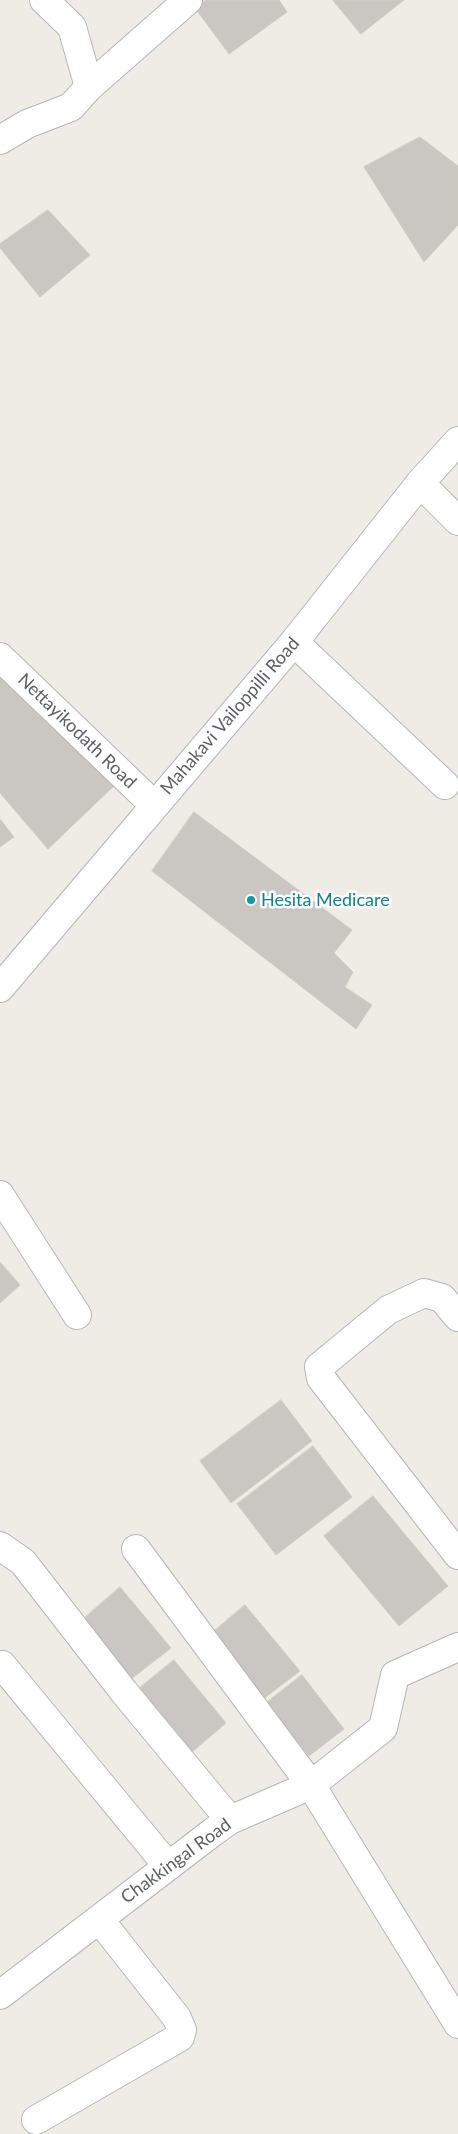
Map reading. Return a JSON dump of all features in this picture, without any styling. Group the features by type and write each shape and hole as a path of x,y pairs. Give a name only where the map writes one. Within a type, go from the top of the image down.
{"street":[{"path":"44,0 72,27 89,87"},
{"path":"0,140 26,124 71,107 89,87 188,0"},
{"name":"Mahakavi Vailoppilli Road","path":"0,988 294,642 420,483 458,441"},
{"path":"420,483 458,521"},
{"path":"294,642 445,785"},
{"name":"Nettayikodath Road","path":"0,657 154,805"},
{"path":"0,1195 77,1315"},
{"path":"458,1317 442,1298 424,1293 388,1310 320,1367 320,1378 458,1555"},
{"path":"0,1546 23,1562 124,1692 230,1820"},
{"path":"136,1549 311,1785 458,2024"},
{"name":"Chakkingal Road","path":"0,1995 230,1820 311,1785 383,1728 395,1675 458,1647"},
{"path":"2,1666 168,1866"},
{"path":"36,2120 180,2037 182,2030 177,2018 99,1919"}],"building":[{"path":"206,0 279,0 287,12 229,54 195,8"},
{"path":"333,0 404,0 361,34"},
{"path":"420,137 458,166 458,225 424,262 364,167"},
{"path":"48,210 90,255 40,297 0,248 0,244"},
{"path":"0,670 117,783 48,849 0,793"},
{"name":"Hesita Medicare","path":"194,812 352,930 334,953 353,972 345,987 372,1005 356,1029 152,871"},
{"path":"0,819 14,837 0,847"},
{"path":"0,1262 20,1285 0,1303"},
{"path":"281,1400 312,1441 231,1503 200,1461"},
{"path":"313,1446 352,1497 276,1555 237,1504"},
{"path":"373,1496 448,1586 399,1626 324,1536"},
{"path":"120,1587 171,1648 130,1680 80,1622"},
{"path":"245,1605 300,1671 258,1703 206,1638"},
{"path":"174,1660 226,1723 184,1759 131,1695"},
{"path":"302,1675 344,1729 309,1756 266,1703"}],"place":[{"name":"Hesita Medicare","path":"251,900"}]}
